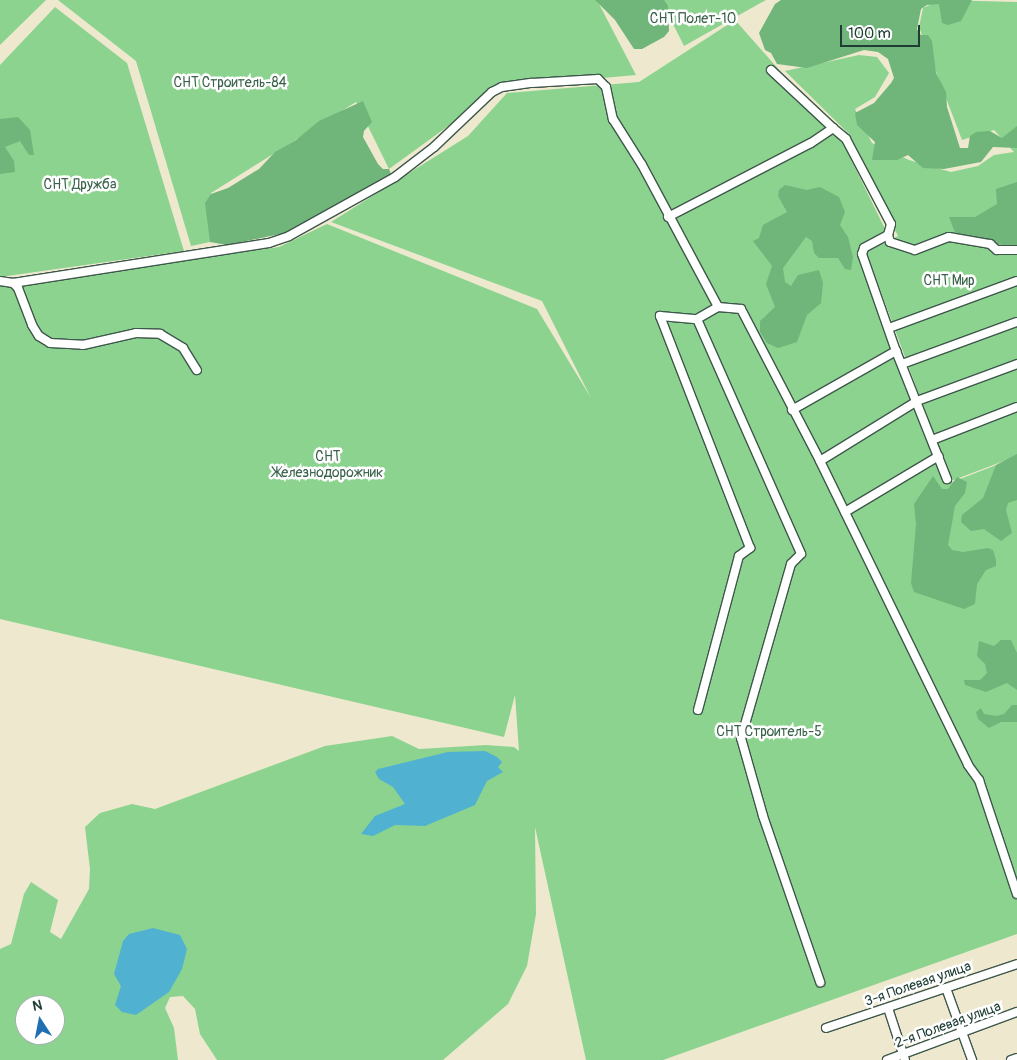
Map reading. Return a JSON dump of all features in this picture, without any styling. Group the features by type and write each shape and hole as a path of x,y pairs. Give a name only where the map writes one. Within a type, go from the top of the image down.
{"street":[{"path":"771,70 846,139 891,224 888,235 890,242 915,250 949,237 990,244 998,250 1017,250"},
{"path":"0,281 13,283 249,247 289,236 395,177 434,147 492,92 532,83 589,78 604,81 613,119 718,307"},
{"path":"668,217 811,143 833,128"},
{"path":"888,235 864,248 862,254 896,351 947,479"},
{"path":"889,328 1017,280"},
{"path":"13,283 39,336 50,343 83,344 136,333 160,334 183,348 197,370"},
{"path":"698,710 739,556 750,548 660,316 697,319 718,307 740,308 820,461 968,765 979,780 1017,894"},
{"path":"697,319 801,554 791,564 741,738 763,816 820,982"},
{"path":"902,364 1017,322"},
{"path":"792,410 896,351"},
{"path":"820,461 917,401 1017,364"},
{"path":"932,440 1017,407"},
{"path":"845,512 939,456"},
{"name":"3-я Полевая улица","path":"826,1028 1017,964"},
{"path":"946,988 972,1060"},
{"path":"888,1008 904,1057"},
{"name":"2-я Полевая улица","path":"887,1060 904,1057 1017,1012"},
{"path":"1011,1060 1017,1058"}],"green space":[{"path":"0,0 46,0 0,45"},
{"name":"СНТ Строитель-84","path":"58,0 597,0 636,75 502,87 389,169 356,102 211,193 210,242 191,246 136,61"},
{"path":"595,0 664,0 668,6 669,31 664,37 642,49 634,49 615,20"},
{"name":"СНТ Полет-10","path":"661,0 766,0 684,46"},
{"path":"781,0 972,0 961,21 948,25 942,23 939,4 927,5 921,9 917,29 921,35 928,35 932,41 936,73 946,92 947,107 960,148 968,148 970,136 976,132 990,131 1002,138 1017,126 1017,148 993,147 981,162 944,169 923,168 908,155 897,160 872,160 875,142 857,125 855,113 874,103 891,83 894,78 888,59 878,52 864,50 807,68 777,64 771,53 765,50 759,33 775,4"},
{"name":"СНТ Мир","path":"941,0 1017,2 1017,456 951,481 866,252 898,236 862,167 850,135 785,71 859,55 877,57 889,73 875,97 855,109 872,143 909,160 951,172 978,166 994,155 1014,152 994,130 962,140 919,27 923,8"},
{"name":"СНТ Дружба","path":"55,7 127,63 184,251 0,277 0,65"},
{"path":"735,20 842,141 886,231 860,250 890,344 947,484 1017,457 1017,934 663,1060 586,1060 535,827 536,914 527,966 508,1004 443,1060 217,1060 200,1034 195,1009 183,996 170,997 165,1008 174,1028 178,1060 0,1060 0,949 11,944 24,894 31,882 58,900 50,932 61,939 89,889 90,869 85,827 100,813 132,804 155,809 325,746 392,736 419,749 486,745 514,747 519,751 515,695 504,737 0,619 0,286 279,247 327,224 537,309 591,398 542,301 331,222 468,136 507,93 639,82"},
{"path":"363,101 372,122 364,131 363,137 378,164 383,169 389,169 391,174 285,233 227,245 210,242 205,203 211,194 228,188 259,169 275,152 296,140 319,121"},
{"path":"18,117 30,130 34,155 29,155 20,141 5,147 14,161 15,172 0,174 0,119"},
{"path":"1017,182 1017,248 956,235 949,217 975,217 997,204 996,189"},
{"path":"785,185 807,190 820,187 839,197 845,212 840,225 848,237 853,257 851,270 845,269 838,258 819,258 814,253 812,241 806,237 783,268 785,282 791,286 798,275 819,270 823,283 821,303 807,315 797,342 778,348 767,343 760,332 760,321 775,307 766,284 772,266 753,241 759,238 763,225 787,212 778,196 779,190"},
{"path":"1017,454 1017,500 1008,503 1006,510 1012,533 1001,541 984,529 971,531 961,522 962,515 983,498 996,465"},
{"path":"933,476 942,489 948,489 957,477 967,482 965,493 955,506 948,545 952,550 963,552 988,548 993,550 996,560 996,566 986,570 977,584 975,604 964,609 914,592 911,583 916,524 914,504"},
{"path":"1001,640 1011,640 1017,653 1017,690 1007,683 986,692 965,685 964,680 980,680 987,673 985,664 977,656 979,641 994,646"},
{"path":"1012,705 1017,705 1017,722 1001,722 989,728 978,719 976,712 981,708 984,714 997,716 1004,714"}],"water":[{"path":"485,751 502,762 498,767 503,772 487,781 475,805 425,826 395,825 373,836 361,834 375,816 405,804 393,787 379,779 375,772 378,769 448,752"},
{"path":"153,928 180,935 187,949 182,969 169,992 136,1015 122,1012 115,1005 121,986 114,974 123,941 129,934"}],"park label":[{"name":"СНТ Железнодорожник","path":"328,466"},
{"name":"СНТ Строитель-5","path":"769,732"}]}
